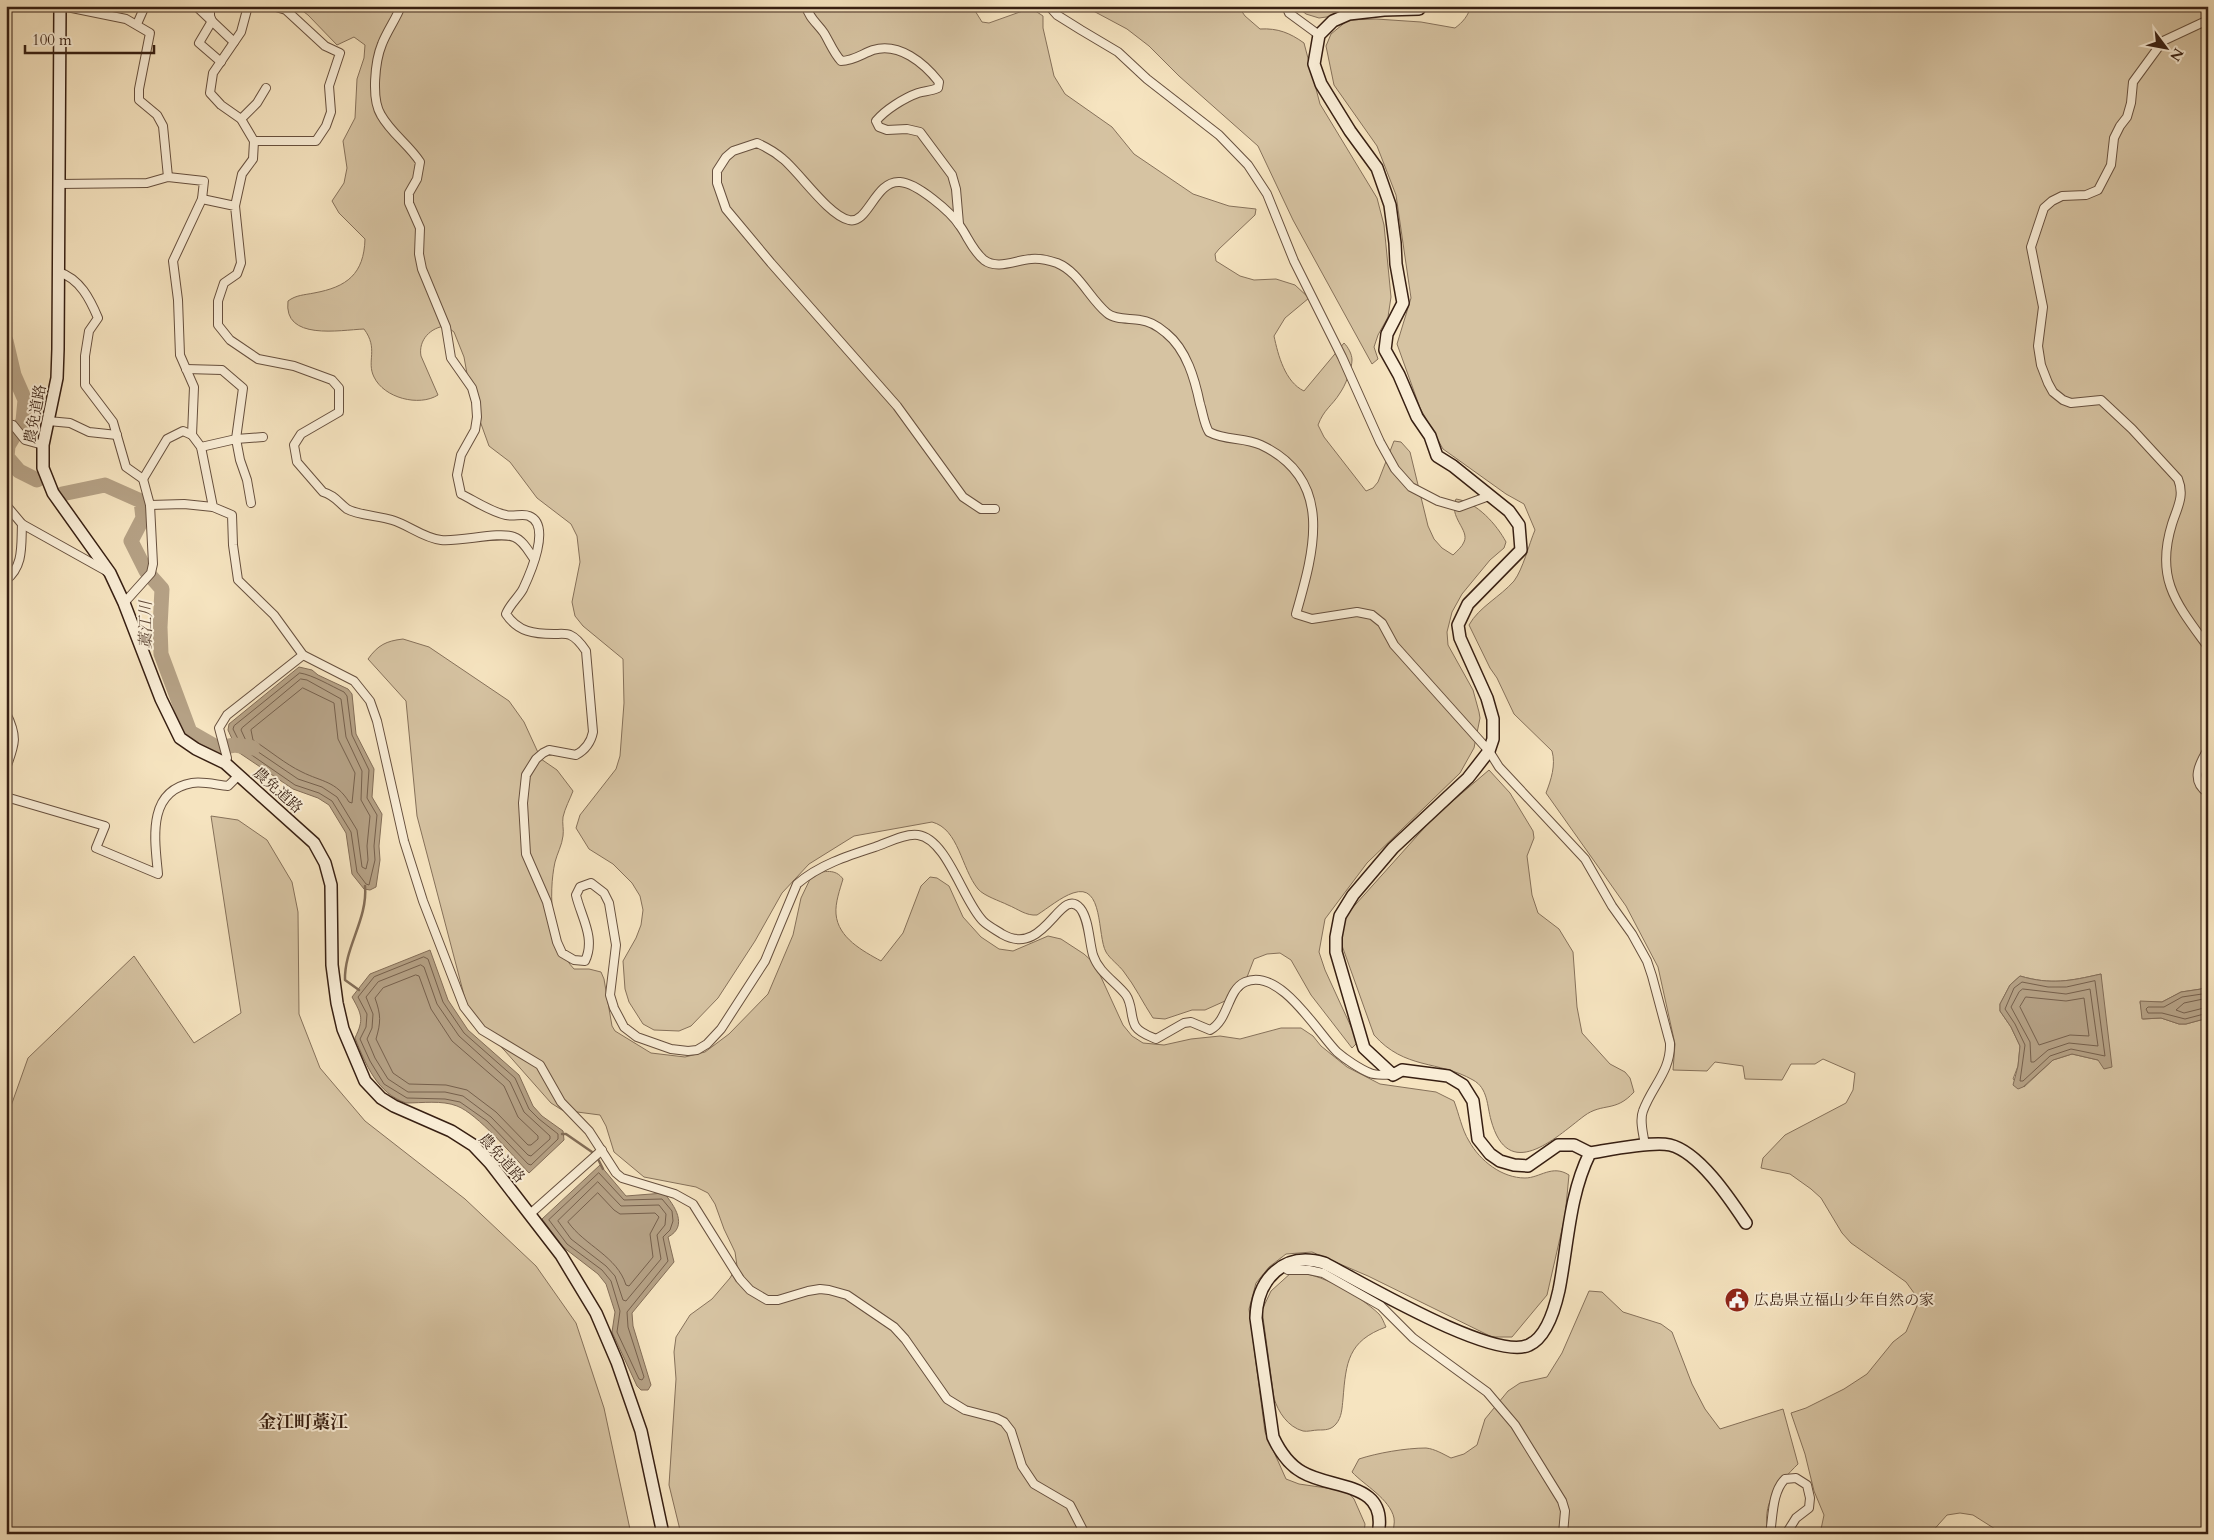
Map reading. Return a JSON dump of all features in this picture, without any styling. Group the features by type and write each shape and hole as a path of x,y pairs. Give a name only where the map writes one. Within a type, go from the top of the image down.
{"street":[{"path":"137,24 145,6"},
{"path":"196,6 234,42"},
{"path":"210,6 212,21"},
{"path":"248,6 242,32 213,73 210,93 221,105 241,119 254,141 252,159 242,174 235,206 241,263 237,274 224,283 218,301 218,325 230,340 258,359 294,366 332,380 338,388 339,412 301,434 294,445 298,462 323,492 331,494 348,510 392,520 424,536 441,540 464,540 503,535 514,537 520,541 534,559"},
{"path":"254,141 316,141 326,126 331,112 329,86 340,53 325,46 286,10 273,6"},
{"path":"401,6 380,50 375,89 376,102 380,114 391,130 414,153 420,162 417,179 409,193 409,203 420,228 419,254 422,269 446,327 451,358 472,388 476,402 478,417 475,430 461,456 457,475 461,494 506,515 529,515 537,522 541,534 534,559 522,591 506,614 512,623 524,630 537,634 569,634 579,642 586,652 592,739 576,755 549,750 543,752 526,775 523,803 526,854 547,902 557,942 562,953 574,960 585,961 589,952 589,940 576,894 580,887 592,883 604,893 609,903 616,945 610,994 614,1008 624,1027 638,1037 671,1049 697,1050 708,1044 721,1028 765,961 797,884 824,866 850,855 908,836 919,835 930,840 940,849 970,904 983,921 1003,935 1015,939 1026,938 1045,928 1065,904 1071,902 1078,906 1083,912 1093,955 1100,969 1127,997 1136,1027 1145,1035 1156,1039 1184,1023 1191,1022 1210,1030 1219,1025 1238,986 1246,981 1268,982 1288,995 1338,1054 1370,1074 1392,1075 1402,1070 1448,1076 1463,1086 1473,1101 1478,1139 1490,1154 1500,1161 1528,1166 1558,1145 1574,1145 1590,1153 1670,1145 1693,1157 1729,1197 1746,1223"},
{"path":"806,6 809,16 824,33 832,51 841,61 851,61 882,48 898,50 912,56 932,73 939,82 938,88 930,92 918,93 882,114 876,121 879,127 887,130 907,129 920,132 952,175 956,189 959,224"},
{"path":"1049,6 1057,15 1118,52 1147,80 1219,135 1248,165 1267,194 1294,261 1342,357 1380,442 1395,469 1412,487 1438,501 1460,507 1489,496"},
{"path":"1286,6 1289,13 1319,35"},
{"path":"1392,1075 1364,1048 1336,952 1336,937 1340,916 1358,890 1393,848 1468,778 1489,751 1493,739 1493,719 1487,698 1460,638 1458,625 1468,604 1521,550 1519,525 1509,511 1453,466 1437,456 1430,436 1417,417 1399,375 1385,350 1387,334 1403,303 1396,264 1390,206 1377,168 1350,131 1321,84 1314,64 1319,35 1333,21 1349,14 1384,10 1419,10 1421,6"},
{"path":"60,8 68,7 126,19 150,33 139,89 139,100 157,115 163,126 168,176"},
{"name":"農免道路","path":"60,8 57,378 42,445 43,468 53,493 110,573 124,603 161,699 180,738 196,749 225,753 239,775 314,843 325,863 332,892 332,965 336,1003 342,1029 365,1081 381,1098 394,1106 451,1131 472,1145 490,1163 560,1254 596,1313 617,1362 641,1431 663,1534"},
{"path":"2208,20 2160,44 2133,82 2128,117 2120,126 2114,138 2111,165 2098,190 2086,195 2062,196 2052,201 2044,208 2031,247 2043,307 2038,346 2041,365 2053,392 2063,400 2071,403 2101,400 2132,429 2178,479 2182,488 2181,499 2166,547 2165,566 2169,586 2173,594 2185,615 2208,647"},
{"path":"212,21 199,43 220,62"},
{"path":"241,119 257,103 266,88"},
{"path":"995,509 981,509 973,506 963,497 896,406 726,209 717,184 717,171 726,157 733,151 757,143 783,159 828,206 848,220 862,217 877,194 886,186 899,182 913,186 932,198 959,224 975,252 986,261 996,265 1031,258 1045,259 1068,269 1110,315 1150,322 1176,343 1189,367 1209,432 1220,438 1253,442 1291,464 1307,487 1314,518 1314,540 1309,569 1296,614 1312,619 1357,612 1372,616 1382,623 1394,645 1489,751 1499,767 1585,859 1647,962 1670,1043 1670,1054 1666,1070 1642,1112 1645,1146"},
{"path":"59,184 147,183 168,176 204,180 202,200 173,261 178,300 180,355 194,387 192,435"},
{"path":"202,200 235,206"},
{"path":"59,272 67,275 88,294 98,318 89,331 85,356 85,385 112,422 126,466 143,479 150,505 153,564 150,575 124,603"},
{"path":"186,369 222,370 243,388 236,439 251,503"},
{"path":"48,421 70,423 89,432 117,436"},
{"path":"6,424 13,425 25,440 42,445"},
{"path":"143,479 167,439 183,431 192,435 201,447 213,507"},
{"path":"201,447 236,439 263,437"},
{"path":"150,505 184,504 213,507 232,515 233,545 238,580 274,616 302,655 354,681 370,701 377,721 410,858 423,901 464,1007 482,1030 540,1065 561,1102 589,1130 622,1178 676,1194 693,1204 740,1279 750,1290 767,1300 778,1300 820,1289 829,1290 847,1295 894,1327 905,1339 946,1399 965,1410 1004,1422 1011,1431 1022,1466 1034,1484 1070,1505 1085,1534"},
{"path":"6,505 22,524 110,573"},
{"path":"6,580 12,576 20,563 22,524"},
{"path":"225,753 220,728 227,716 302,655"},
{"path":"6,713 15,736 6,768"},
{"path":"2208,749 2199,763 2196,776 2201,789 2208,793"},
{"path":"6,797 105,826 96,848 158,874 154,828 156,814 168,796 182,786 194,783 228,786 239,775"},
{"path":"530,1214 602,1150"},
{"path":"1378,1534 1379,1520 1376,1507 1368,1495 1357,1489 1303,1473 1280,1452 1274,1437 1256,1318 1256,1302 1260,1289 1268,1278 1283,1267 1298,1261 1313,1260 1324,1263 1470,1337 1503,1347 1517,1348 1530,1345 1540,1336 1551,1318 1558,1291 1578,1181 1590,1153"},
{"path":"1283,1267 1288,1270 1309,1270 1323,1274 1381,1306 1413,1338 1487,1392 1515,1425 1562,1501 1564,1511 1563,1534"},
{"path":"1770,1534 1776,1493 1785,1479 1796,1478 1807,1485 1810,1498 1809,1508 1796,1518 1786,1534"}],"shaded area":[{"path":"296,6 972,6 982,22 989,23 1031,8 1043,16 1043,28 1054,76 1065,94 1112,127 1134,154 1193,194 1229,206 1256,209 1255,215 1215,254 1216,261 1240,276 1254,280 1276,279 1295,285 1309,298 1285,318 1274,336 1283,367 1297,387 1304,391 1344,343 1348,349 1352,360 1348,377 1342,390 1323,415 1318,425 1324,437 1366,491 1373,488 1378,482 1394,441 1401,442 1410,452 1428,526 1434,539 1442,548 1453,555 1462,546 1465,537 1455,512 1456,499 1479,509 1506,542 1504,548 1490,560 1462,594 1452,612 1447,632 1448,645 1473,690 1479,712 1480,718 1474,748 1460,773 1367,863 1325,919 1319,952 1325,970 1358,1042 1352,1048 1311,995 1291,960 1280,953 1267,954 1254,959 1242,990 1225,1001 1205,1010 1192,1010 1165,1019 1153,1018 1128,977 1106,952 1098,912 1090,895 1083,892 1073,893 1037,915 1026,913 992,898 978,889 972,880 959,850 948,832 932,822 854,836 809,864 782,893 755,941 718,998 691,1026 679,1031 654,1030 643,1024 629,1002 625,989 623,961 641,925 643,910 640,896 632,883 613,864 589,849 576,828 580,815 616,769 620,756 624,703 623,659 583,626 575,616 572,602 580,562 577,536 571,524 537,498 510,462 489,446 471,396 464,357 454,332 446,326 435,329 427,335 422,345 421,356 438,395 430,399 412,400 394,395 379,384 374,377 371,366 371,343 364,329 328,331 304,328 294,322 289,314 288,301 291,299 336,287 352,277 361,261 365,239 339,213 332,201 344,183 347,168 343,141 355,118 357,79 364,58 365,45 354,37 337,45 308,15"},
{"path":"1084,6 1238,6 1245,16 1260,29 1284,32 1304,43 1320,104 1377,198 1384,225 1391,297 1388,317 1374,347 1378,359 1372,364 1293,220 1258,146 1179,76 1149,46 1127,29"},
{"path":"1296,6 1408,6 1319,18 1306,14"},
{"path":"1471,6 2208,6 2208,983 2201,989 2181,992 2162,1002 2140,1002 2143,1019 2161,1018 2179,1024 2186,1024 2208,1018 2208,1534 2003,1534 1973,1515 1960,1513 1947,1515 1930,1534 1820,1534 1824,1515 1814,1491 1805,1454 1791,1413 1806,1408 1844,1389 1867,1374 1893,1342 1906,1332 1917,1306 1914,1293 1906,1282 1851,1243 1842,1233 1821,1198 1811,1189 1790,1174 1761,1168 1763,1158 1785,1135 1846,1103 1853,1090 1855,1073 1823,1059 1815,1064 1791,1064 1782,1080 1745,1079 1743,1066 1715,1062 1707,1071 1673,1070 1675,1044 1658,967 1626,906 1546,793 1553,767 1552,751 1514,714 1469,625 1484,607 1514,581 1535,530 1524,504 1506,494 1443,449 1420,408 1397,344 1411,298 1396,195 1377,146 1334,85 1326,46 1331,34 1348,20 1376,19 1421,22 1455,28 1470,10","holes":["2101,974 2098,1060 2072,1054 2053,1060 2024,1087 2013,1079 2018,1066 2020,1046 2011,1027 2000,1011 2000,1004 2010,985 2020,976 2031,979 2060,981"]},
{"path":"403,639 429,647 509,701 524,722 541,759 557,770 573,791 563,817 563,834 553,875 553,919 560,947 574,969 589,969 601,972 604,979 612,1026 615,1031 651,1053 685,1057 705,1052 729,1034 768,994 793,935 801,898 813,873 833,872 843,879 836,905 836,914 841,930 852,943 881,961 903,933 921,886 930,877 937,878 949,886 963,917 981,937 999,949 1013,951 1048,936 1061,939 1084,954 1095,964 1123,1025 1132,1036 1143,1043 1164,1045 1191,1039 1220,1036 1240,1039 1281,1028 1301,1028 1313,1036 1321,1046 1347,1067 1380,1084 1436,1092 1454,1101 1464,1132 1474,1148 1485,1161 1500,1172 1525,1178 1552,1171 1563,1172 1569,1175 1565,1216 1547,1295 1512,1337 1492,1337 1368,1276 1312,1252 1286,1254 1269,1267 1256,1283 1249,1309 1265,1432 1286,1479 1299,1484 1347,1491 1354,1499 1365,1524 1364,1534 681,1534 669,1485 676,1379 674,1352 676,1337 690,1315 712,1299 730,1278 737,1266 735,1252 715,1204 708,1193 696,1187 644,1177 614,1152 606,1126 600,1115 562,1110 551,1103 469,1014 417,816 406,701 368,659 383,644"},
{"path":"1489,770 1510,793 1533,831 1534,838 1527,856 1532,895 1538,913 1559,929 1573,952 1577,1007 1582,1033 1610,1064 1625,1072 1630,1078 1634,1092 1621,1103 1597,1109 1584,1116 1546,1144 1533,1150 1520,1152 1508,1149 1499,1139 1491,1120 1484,1092 1478,1083 1447,1069 1422,1063 1398,1054 1374,1035 1340,940 1347,914 1434,817"},
{"path":"211,816 238,820 267,840 292,882 298,912 299,1014 320,1068 365,1121 465,1199 536,1266 576,1323 604,1408 631,1534 6,1534 6,1120 28,1058 134,956 194,1043 241,1013"},
{"path":"1292,1272 1303,1273 1326,1280 1350,1292 1379,1314 1386,1327 1364,1339 1351,1354 1346,1374 1341,1415 1336,1424 1328,1429 1303,1431 1298,1429 1284,1418 1274,1398 1262,1310 1271,1291"},
{"path":"1589,1291 1602,1292 1623,1312 1661,1324 1672,1332 1692,1384 1705,1409 1720,1429 1783,1409 1798,1464 1778,1487 1769,1504 1767,1523 1769,1534 1393,1534 1394,1518 1392,1511 1376,1493 1352,1472 1359,1459 1392,1451 1426,1448 1451,1458 1464,1454 1477,1445 1485,1419 1508,1391 1520,1383 1547,1377 1562,1353"}],"water":[{"path":"299,667 312,670 318,675 348,689 352,694 356,734 374,769 372,797 382,814 379,846 380,860 376,887 370,890 364,889 352,874 346,833 329,805 318,798 293,789 238,752 228,730 229,724"},
{"path":"430,950 448,1000 468,1030 519,1075 533,1106 542,1116 563,1131 564,1140 529,1173 475,1117 465,1110 445,1103 406,1103 387,1092 368,1068 355,1038 360,1026 361,1017 352,997 370,974"},
{"path":"2101,974 2112,1067 2104,1069 2098,1060 2072,1054 2053,1060 2023,1087 2018,1089 2013,1085 2018,1066 2020,1046 2011,1027 2000,1011 2000,1004 2010,985 2020,976 2031,979 2060,981"},
{"path":"2208,983 2208,1018 2186,1024 2179,1024 2161,1018 2142,1019 2140,1001 2162,1002 2181,992 2201,989"},
{"path":"600,1165 626,1196 664,1193 678,1215 678,1227 668,1237 674,1262 632,1313 633,1326 651,1385 648,1390 641,1390 637,1386 612,1332 615,1312 606,1284 598,1274 563,1247 542,1219"}],"waterway":[{"name":"藁江川","path":"6,341 14,375 25,400 23,421 8,446 7,457 19,471 37,480"},
{"name":"藁江川","path":"62,494 105,485 141,501 143,518 131,541 146,571 162,589 161,654 190,732 218,748 235,745 253,748"},
{"path":"359,990 345,980 348,956 363,910 365,886"},
{"path":"562,1134 566,1134 592,1152"},
{"path":"598,1159 603,1169"}],"place":[{"name":"広島県立福山少年自然の家","path":"1737,1300"}],"district":[{"name":"金江町藁江","path":"303,1422"}]}
